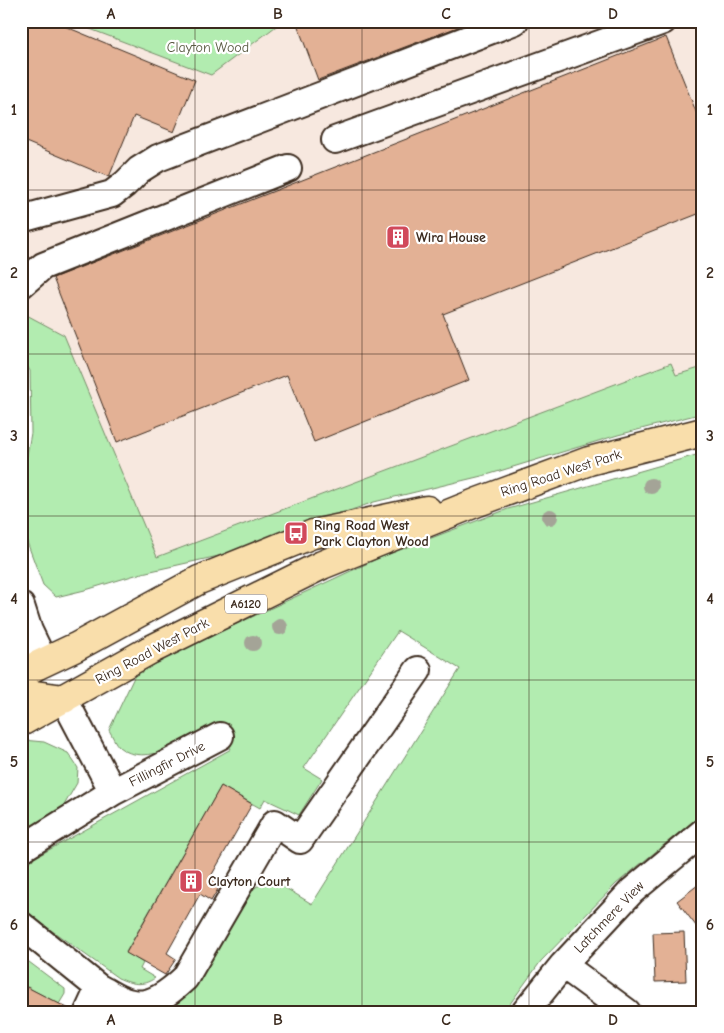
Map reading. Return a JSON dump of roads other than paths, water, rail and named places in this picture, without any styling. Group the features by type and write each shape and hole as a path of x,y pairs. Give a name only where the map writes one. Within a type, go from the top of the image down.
{"highway":[{"name":"Ring Road West Park","path":"21,722 150,650 322,565 478,502 589,461 703,432"},
{"name":"Ring Road West Park","path":"33,667 76,647 199,580 313,534 405,514 478,502"},
{"name":"A6120","path":"33,667 76,672 161,631 211,620"},
{"path":"33,667 64,699"},
{"path":"21,693 64,699"}],"street":[{"path":"21,219 112,194 139,170 165,155 515,21"},
{"path":"335,140 663,21"},
{"path":"21,285 43,266 288,168"},
{"path":"21,606 29,631 33,667"},
{"path":"21,925 98,988 128,1003 148,1003 170,992 185,978 275,823 300,840 418,670"},
{"name":"Fillingfir Drive","path":"64,699 113,792"},
{"name":"Fillingfir Drive","path":"21,848 113,792 220,736"},
{"name":"Latchmere View","path":"525,1012 563,965 632,891 703,832"},
{"path":"563,965 627,1012"},
{"path":"88,1012 98,988"}],"place":[{"name":"Wira House","path":"398,237"},
{"name":"Ring Road West Park Clayton Wood","path":"296,533"},
{"name":"Clayton Court","path":"191,881"}],"park label":[{"name":"Clayton Wood","path":"208,47"}]}
